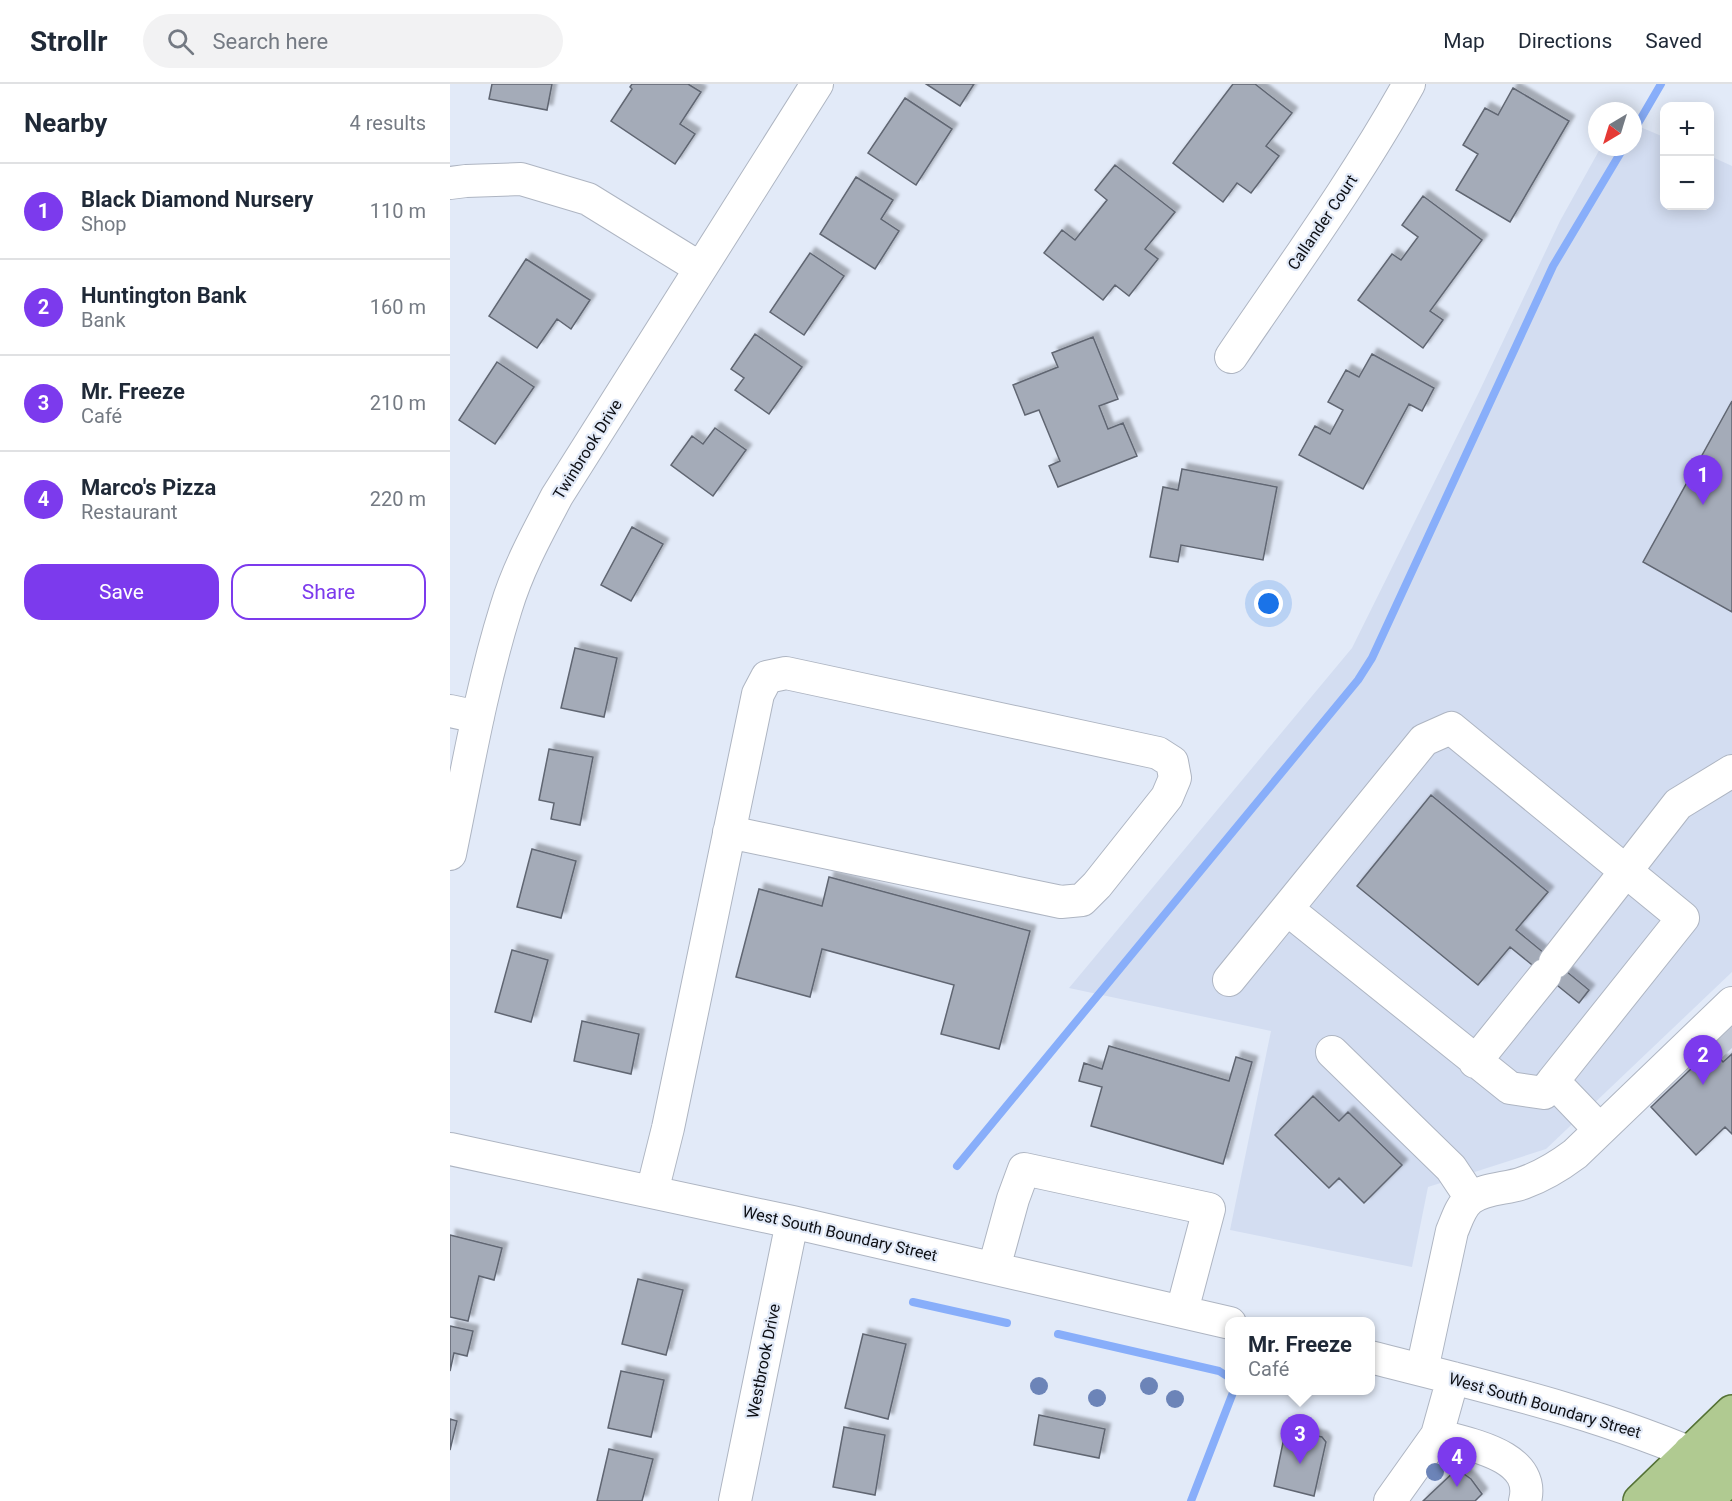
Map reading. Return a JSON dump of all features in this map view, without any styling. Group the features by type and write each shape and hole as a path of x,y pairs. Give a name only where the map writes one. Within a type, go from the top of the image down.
{"main road":[{"path":"1720,1472 1732,1412"},
{"path":"1679,1501 1693,1483 1696,1474 1695,1463 1720,1472"},
{"path":"1640,1501 1720,1472"}],"street":[{"name":"Twinbrook Drive","path":"450,854 464,714 490,665 506,606 529,550 557,496 817,84"},
{"name":"Callander Court","path":"1231,357 1386,126 1409,84"},
{"path":"450,183 521,179 588,199 700,268"},
{"path":"652,1192 668,1128 729,832 758,694 767,677 786,673 1158,753 1172,762 1175,778 1167,796 1097,885 1082,900 1061,902 729,832"},
{"path":"1229,980 1425,740 1451,728 1683,918 1544,1093 1509,1088 1287,909"},
{"path":"1475,1062 1627,872 1678,804 1732,771"},
{"path":"1422,1370 1452,1231 1460,1212 1471,1198 1489,1191 1521,1184 1554,1170 1575,1154 1732,1003"},
{"path":"1332,1052 1451,1168 1471,1198"},
{"path":"1553,1081 1600,1130"},
{"name":"West South Boundary Street","path":"450,1149 792,1222 1225,1322"},
{"path":"994,1268 1012,1199 1024,1169 1209,1209 1182,1311"},
{"name":"Westbrook Drive","path":"735,1501 792,1222"},
{"name":"West South Boundary Street","path":"1375,1358 1532,1398 1619,1424 1720,1472"},
{"path":"1390,1501 1437,1435 1453,1378"},
{"path":"1437,1435 1492,1452 1511,1462 1524,1478 1525,1501"}],"shaded area":[{"path":"1642,128 1660,135 1660,210 1714,210 1714,158 1732,166 1732,972 1546,1149 1428,1187 1412,1267 1230,1230 1271,1031 1069,988 1352,648 1479,392 1560,221 1596,156 1642,156"}],"building":[{"path":"492,84 552,84 547,110 489,99"},
{"path":"632,84 688,84 701,92 680,124 695,134 675,164 611,121 632,89 630,87"},
{"path":"926,84 974,84 960,106"},
{"path":"1233,84 1255,84 1292,113 1266,146 1279,156 1251,193 1237,183 1223,202 1173,163"},
{"path":"1513,88 1569,121 1510,222 1456,190 1478,154 1463,145 1485,108 1498,115"},
{"path":"905,98 952,129 916,185 868,153"},
{"path":"1115,165 1175,212 1145,249 1158,259 1129,296 1115,285 1103,300 1044,253 1062,230 1075,240 1107,200 1095,190"},
{"path":"856,177 893,200 881,219 899,231 875,269 820,234"},
{"path":"1423,196 1482,240 1430,311 1443,320 1423,348 1358,300 1392,254 1401,260 1418,237 1402,225"},
{"path":"810,253 844,276 804,335 770,312"},
{"path":"526,259 590,300 571,329 557,319 537,348 489,316"},
{"path":"755,334 802,367 769,414 735,390 744,378 731,369"},
{"path":"1093,337 1118,399 1099,406 1108,429 1123,423 1137,456 1058,487 1049,466 1060,461 1039,410 1025,415 1013,385 1058,367 1052,353"},
{"path":"1372,354 1434,388 1422,411 1409,404 1363,489 1299,455 1315,426 1330,434 1343,410 1328,402 1346,370 1359,377"},
{"path":"497,362 534,387 495,444 459,420"},
{"path":"1732,401 1732,612 1643,562"},
{"path":"715,428 746,450 713,496 671,465 692,436 703,444"},
{"path":"1182,469 1277,487 1263,560 1181,545 1178,562 1150,557 1163,487 1178,490"},
{"path":"632,527 663,544 631,601 601,585"},
{"path":"575,648 617,658 604,717 561,708"},
{"path":"549,749 593,757 580,825 551,819 554,803 539,800"},
{"path":"1431,795 1548,892 1516,930 1589,990 1579,1003 1510,947 1478,985 1357,886"},
{"path":"532,849 576,861 561,918 517,907"},
{"path":"829,877 1030,931 999,1049 941,1034 954,985 822,949 810,997 736,977 759,889 822,906"},
{"path":"512,950 548,960 531,1022 495,1012"},
{"path":"582,1021 639,1034 631,1074 574,1061"},
{"path":"1109,1046 1229,1081 1236,1057 1252,1062 1223,1164 1091,1126 1102,1087 1079,1081 1084,1063 1102,1069"},
{"path":"1712,1049 1723,1062 1732,1054 1732,1134 1725,1127 1696,1155 1651,1107"},
{"path":"1313,1096 1339,1121 1348,1112 1402,1165 1364,1203 1339,1178 1329,1188 1275,1135"},
{"path":"450,1235 502,1248 494,1280 479,1276 468,1321 450,1317"},
{"path":"638,1279 683,1290 666,1355 622,1344"},
{"path":"450,1326 473,1331 467,1356 454,1353 450,1371"},
{"path":"863,1334 906,1344 888,1419 845,1408"},
{"path":"621,1371 664,1380 651,1437 608,1428"},
{"path":"1039,1415 1105,1429 1099,1458 1034,1445"},
{"path":"450,1419 457,1421 450,1450"},
{"path":"844,1427 885,1435 875,1495 833,1487"},
{"path":"1290,1429 1322,1437 1326,1442 1314,1496 1274,1486 1285,1433"},
{"path":"609,1449 653,1459 642,1501 597,1501"},
{"path":"1457,1469 1471,1479 1482,1494 1475,1501 1423,1501"}],"waterway":[{"path":"1642,117 1661,84"},
{"path":"957,1166 1358,680 1372,658 1553,266 1619,156"},
{"path":"913,1302 1007,1323"},
{"path":"1058,1334 1219,1371 1225,1375"},
{"path":"1191,1501 1232,1395"}],"tunnel":[{"path":"1710,1025 1732,1048"}],"place":[{"name":"Black Diamond Nursery","path":"1703,505"},
{"name":"Huntington Bank","path":"1703,1085"},
{"name":"Mr. Freeze","path":"1300,1464"},
{"name":"Marco's Pizza","path":"1457,1487"}]}
